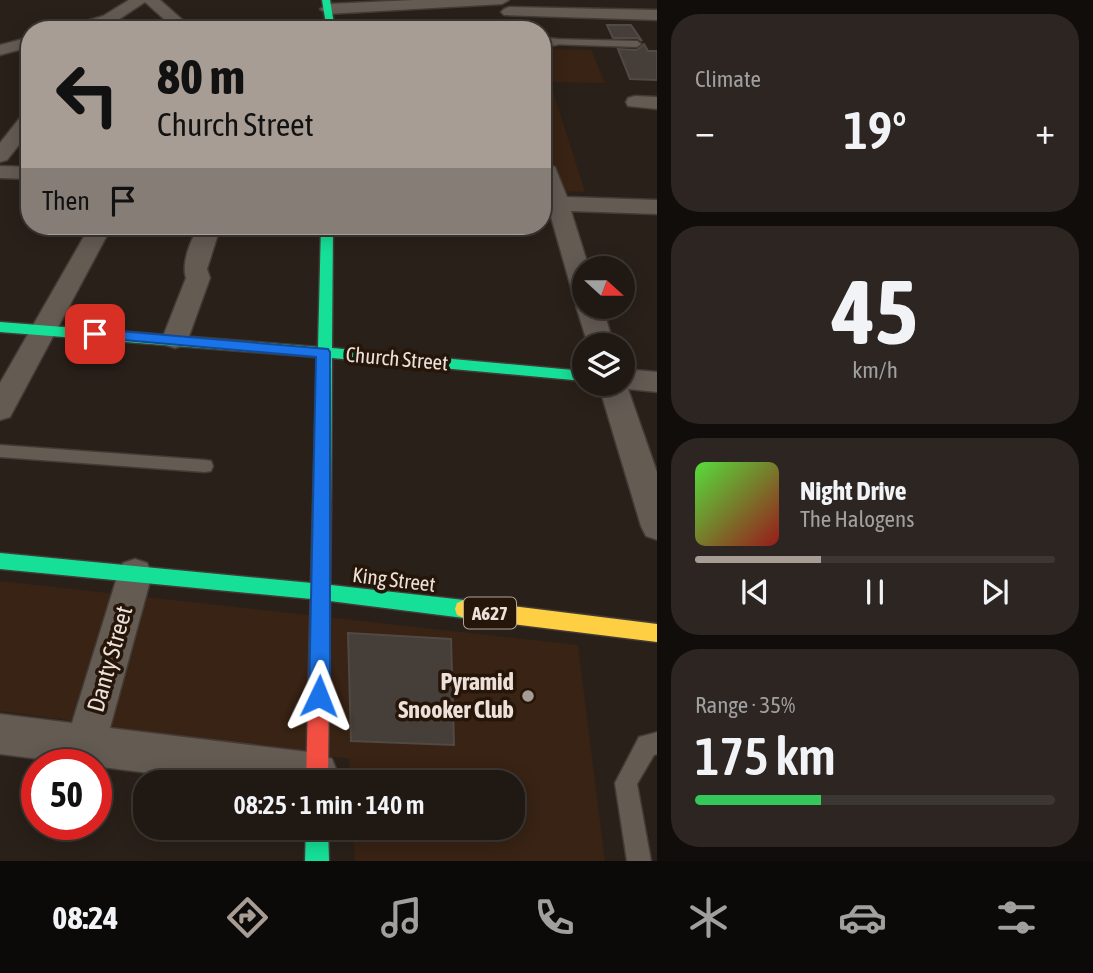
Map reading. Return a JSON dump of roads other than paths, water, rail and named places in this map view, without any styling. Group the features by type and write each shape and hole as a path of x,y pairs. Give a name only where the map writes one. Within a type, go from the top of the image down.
{"main road":[{"path":"317,770 327,235"},
{"name":"Church Street","path":"0,327 175,339 572,375"},
{"name":"King Street","path":"0,561 322,592 657,633"},
{"path":"317,840 317,861"}],"street":[{"path":"110,21 139,0"},
{"path":"151,0 176,21"},
{"path":"327,4 505,4 657,15"},
{"path":"505,4 512,21"},
{"path":"0,50 21,44"},
{"path":"635,102 657,103"},
{"path":"0,156 21,129"},
{"path":"0,172 21,173"},
{"path":"551,203 657,207"},
{"path":"551,206 572,260"},
{"path":"0,409 96,235"},
{"path":"175,339 198,278 195,269 207,235"},
{"path":"635,380 657,382"},
{"path":"616,396 657,526"},
{"name":"Danty Street","path":"85,745 135,574"},
{"path":"0,734 261,770"}],"lane":[{"path":"551,42 637,44"},
{"path":"0,451 205,466"},
{"path":"639,861 626,783 647,745 657,743"}],"place":[{"name":"Pyramid Snooker Club","path":"528,696"}]}
